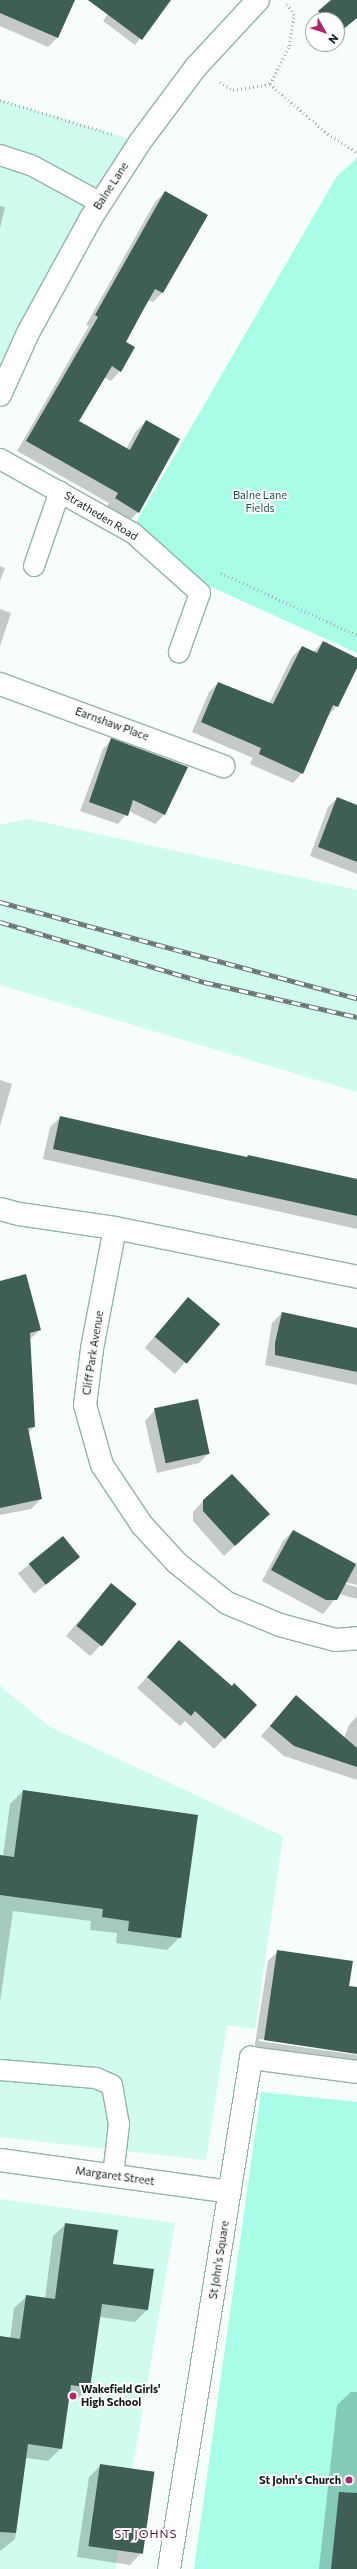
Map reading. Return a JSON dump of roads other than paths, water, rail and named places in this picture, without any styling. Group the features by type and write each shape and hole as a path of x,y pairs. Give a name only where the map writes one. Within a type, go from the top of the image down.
{"street":[{"name":"Balne Lane","path":"0,395 28,333 101,203 140,142 196,67 258,0"},
{"name":"Earnshaw Place","path":"0,684 223,766"},
{"path":"0,1209 19,1214 115,1228 357,1277"},
{"name":"Cliff Park Avenue","path":"115,1228 92,1349 85,1405 102,1465 142,1525 177,1563 227,1603 286,1627 336,1640 357,1638"},
{"name":"St John's Square","path":"169,2569 251,2058 357,2072"},
{"name":"Margaret Street","path":"0,2160 230,2192"}],"lane":[{"path":"0,155 31,165 101,203"},
{"name":"Stratheden Road","path":"0,458 133,533 200,593 179,652"},
{"path":"34,566 60,491"},
{"path":"0,2070 96,2078 112,2085 119,2124 113,2176"}],"railway":[{"path":"0,902 357,998"},
{"path":"0,922 204,982 357,1017"}],"place":[{"name":"Wakefield Girls' High School","path":"73,2396"},
{"name":"St John's Church","path":"349,2480"}],"district":[{"name":"ST JOHNS","path":"146,2534"}],"park label":[{"name":"Balne Lane Fields","path":"260,502"}]}
